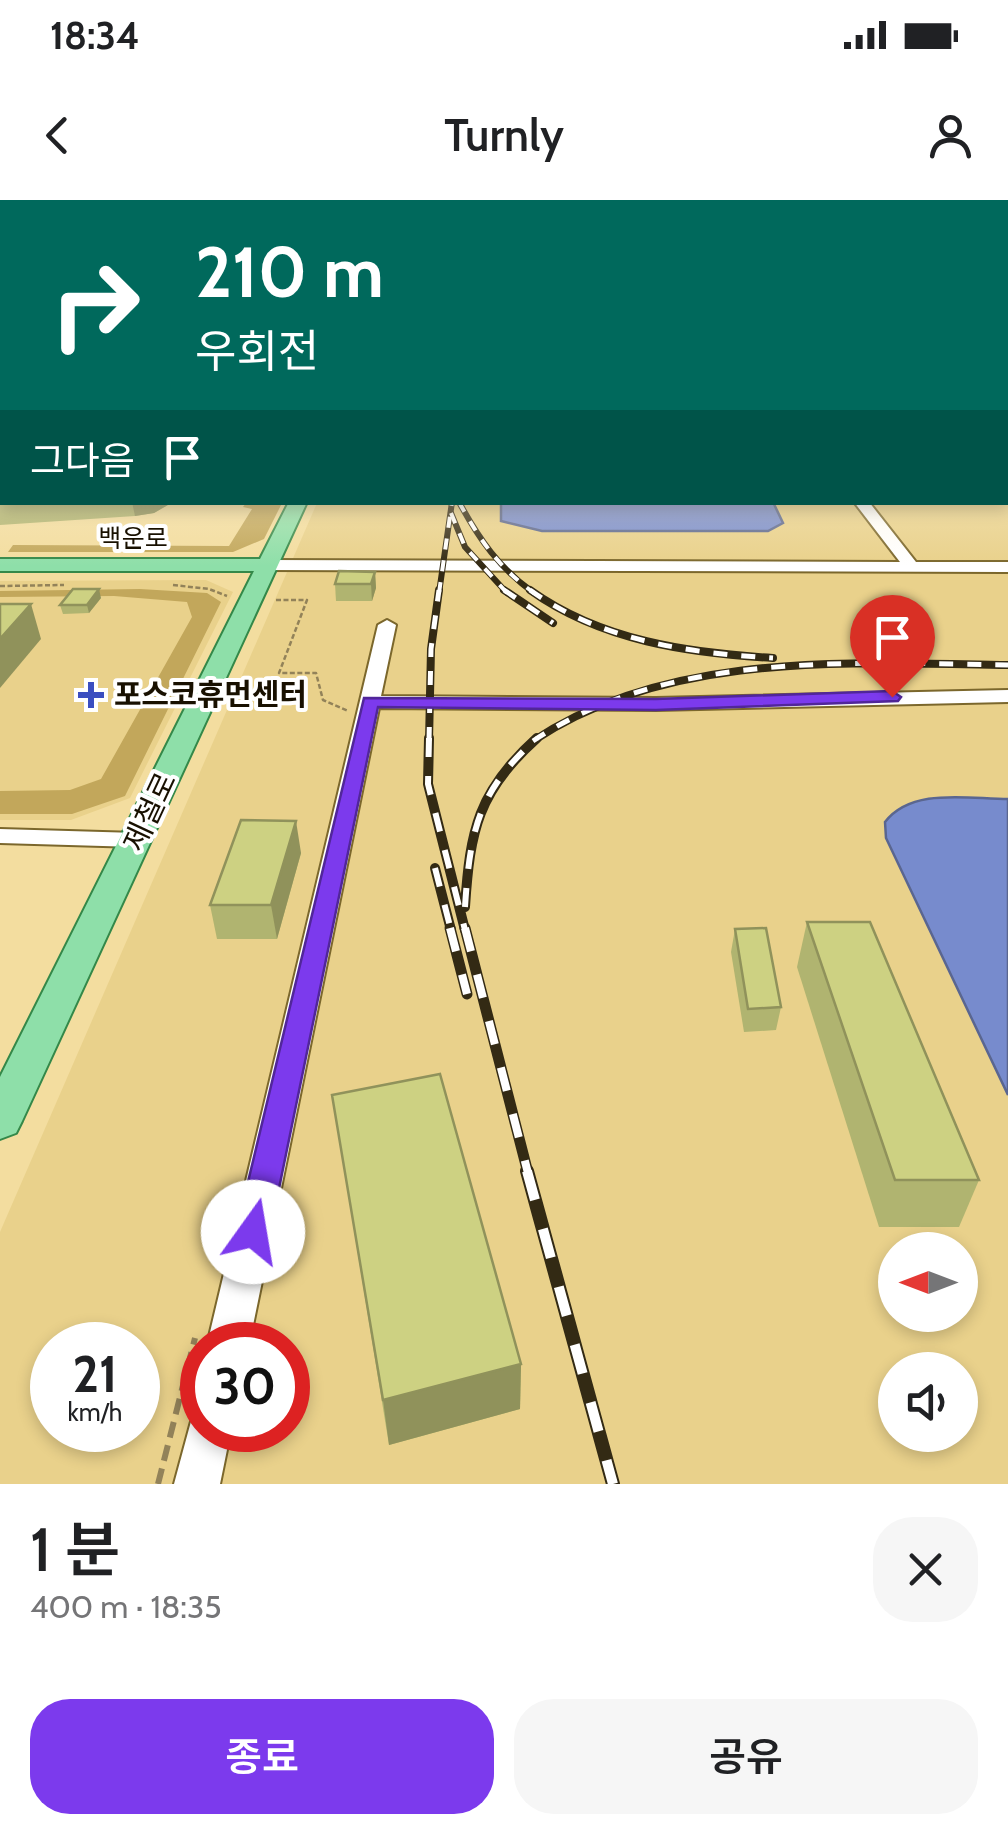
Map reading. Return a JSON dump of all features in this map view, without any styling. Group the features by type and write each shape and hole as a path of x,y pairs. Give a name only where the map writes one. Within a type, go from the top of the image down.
{"main road":[{"name":"제철로","path":"0,1122 296,505"},
{"name":"백운로","path":"0,565 266,566"}],"street":[{"path":"863,505 912,567"},
{"path":"266,566 1008,568"},
{"path":"233,1322 387,625"},
{"path":"366,708 1008,696"},
{"path":"0,836 137,840"},
{"path":"197,1484 204,1452"}],"path":[{"path":"0,586 78,584"},
{"path":"170,584 209,588 249,600 307,600 279,673 316,673 324,700 366,708"},
{"path":"158,1484 180,1397"}],"shaded area":[{"path":"281,505 264,539 233,552 8,552 13,545 229,546 252,509 243,507"},
{"path":"316,505 1008,505 1008,1484 0,1484 0,1232"},
{"name":"포스코휴먼센터","path":"206,580 233,592 130,798 71,820 0,820 0,581"},
{"path":"140,589 207,593 221,602 125,796 72,814 0,814 0,791 70,790 101,779 192,617 187,602 114,596 0,597 0,591"}],"water":[{"path":"501,505 774,505 783,523 768,531 542,531 501,521"},
{"path":"925,799 1008,799 1008,1095 886,838 885,822 896,811"}],"building":[{"path":"339,571 375,572 371,584 335,584"},
{"path":"73,589 99,589 87,605 60,605"},
{"path":"0,604 31,604 0,639"},
{"path":"241,820 296,821 271,905 210,905"},
{"path":"807,922 870,922 979,1180 895,1180"},
{"path":"766,928 781,1007 748,1009 735,929"},
{"path":"440,1074 521,1364 383,1400 332,1095"}],"railway":[{"path":"439,593 452,505"},
{"path":"461,505 491,552 532,591"},
{"path":"451,513 465,547 505,590"},
{"path":"429,741 431,649 439,590"},
{"path":"505,590 553,623"},
{"path":"532,591 557,607 616,633 678,648 773,658"},
{"path":"535,740 586,712 643,690 702,676 825,664 1008,665"},
{"path":"429,738 428,784 465,930"},
{"path":"465,907 470,856 481,814 502,776 535,740"},
{"path":"435,868 451,930"},
{"path":"450,928 467,994"},
{"path":"465,928 528,1173"},
{"path":"527,1171 613,1484"}],"place":[{"name":"포스코휴먼센터","path":"91,695"}],"route":[{"path":"253,1232 370,702 656,704 892,697"}]}
